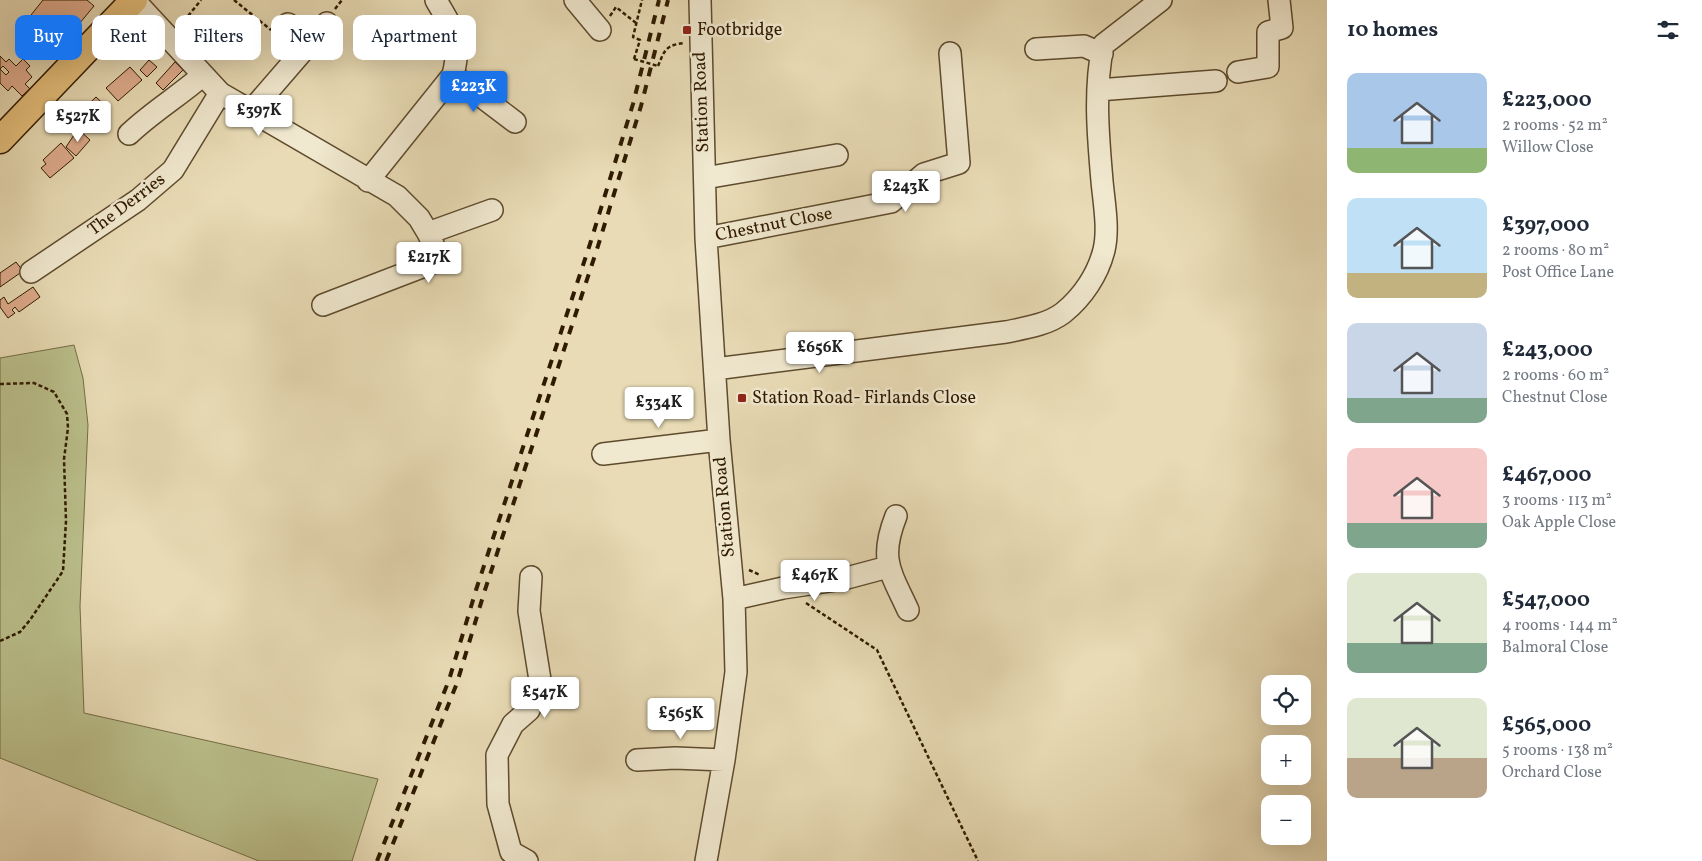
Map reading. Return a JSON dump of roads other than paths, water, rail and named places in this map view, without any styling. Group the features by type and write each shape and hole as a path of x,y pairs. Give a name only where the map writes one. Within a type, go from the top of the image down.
{"main road":[{"path":"0,140 134,0"}],"street":[{"path":"134,0 220,93 368,181 397,196 419,218 428,232 440,260 323,305"},
{"path":"368,181 453,75 459,54 456,37 436,0"},
{"path":"575,0 600,30"},
{"name":"Station Road","path":"700,0 699,42 706,238 719,440 734,599 736,672 724,760 706,861"},
{"path":"715,369 1006,332 1038,325 1062,314 1082,294 1097,272 1105,248 1106,223 1096,106 1098,90 1095,55 1103,45 1161,0"},
{"path":"1238,72 1268,67 1268,32 1282,28 1279,0"},
{"path":"1036,49 1095,55"},
{"name":"Chestnut Close","path":"706,238 891,202 924,174 959,163 950,53"},
{"path":"251,112 296,60"},
{"path":"129,134 152,113 184,92 203,75"},
{"path":"453,75 515,122"},
{"path":"1098,90 1216,81"},
{"name":"The Derries","path":"31,272 138,200 173,170 220,93"},
{"path":"704,178 837,154"},
{"path":"428,232 492,210"},
{"path":"603,454 719,440"},
{"path":"896,516 889,536 888,567 908,610"},
{"path":"734,599 783,588 843,580 888,567"},
{"path":"526,861 511,852 498,804 497,755 513,724 529,710 540,680 529,611 531,577"},
{"path":"637,760 666,750 724,760"}],"railway":[{"path":"377,861 449,680 476,590 590,244 633,104 659,0"},
{"path":"386,861 457,683 484,593 598,246 641,106 668,0"}],"place":[{"name":"Footbridge","path":"687,30"},
{"name":"Station Road- Firlands Close","path":"742,398"}]}
